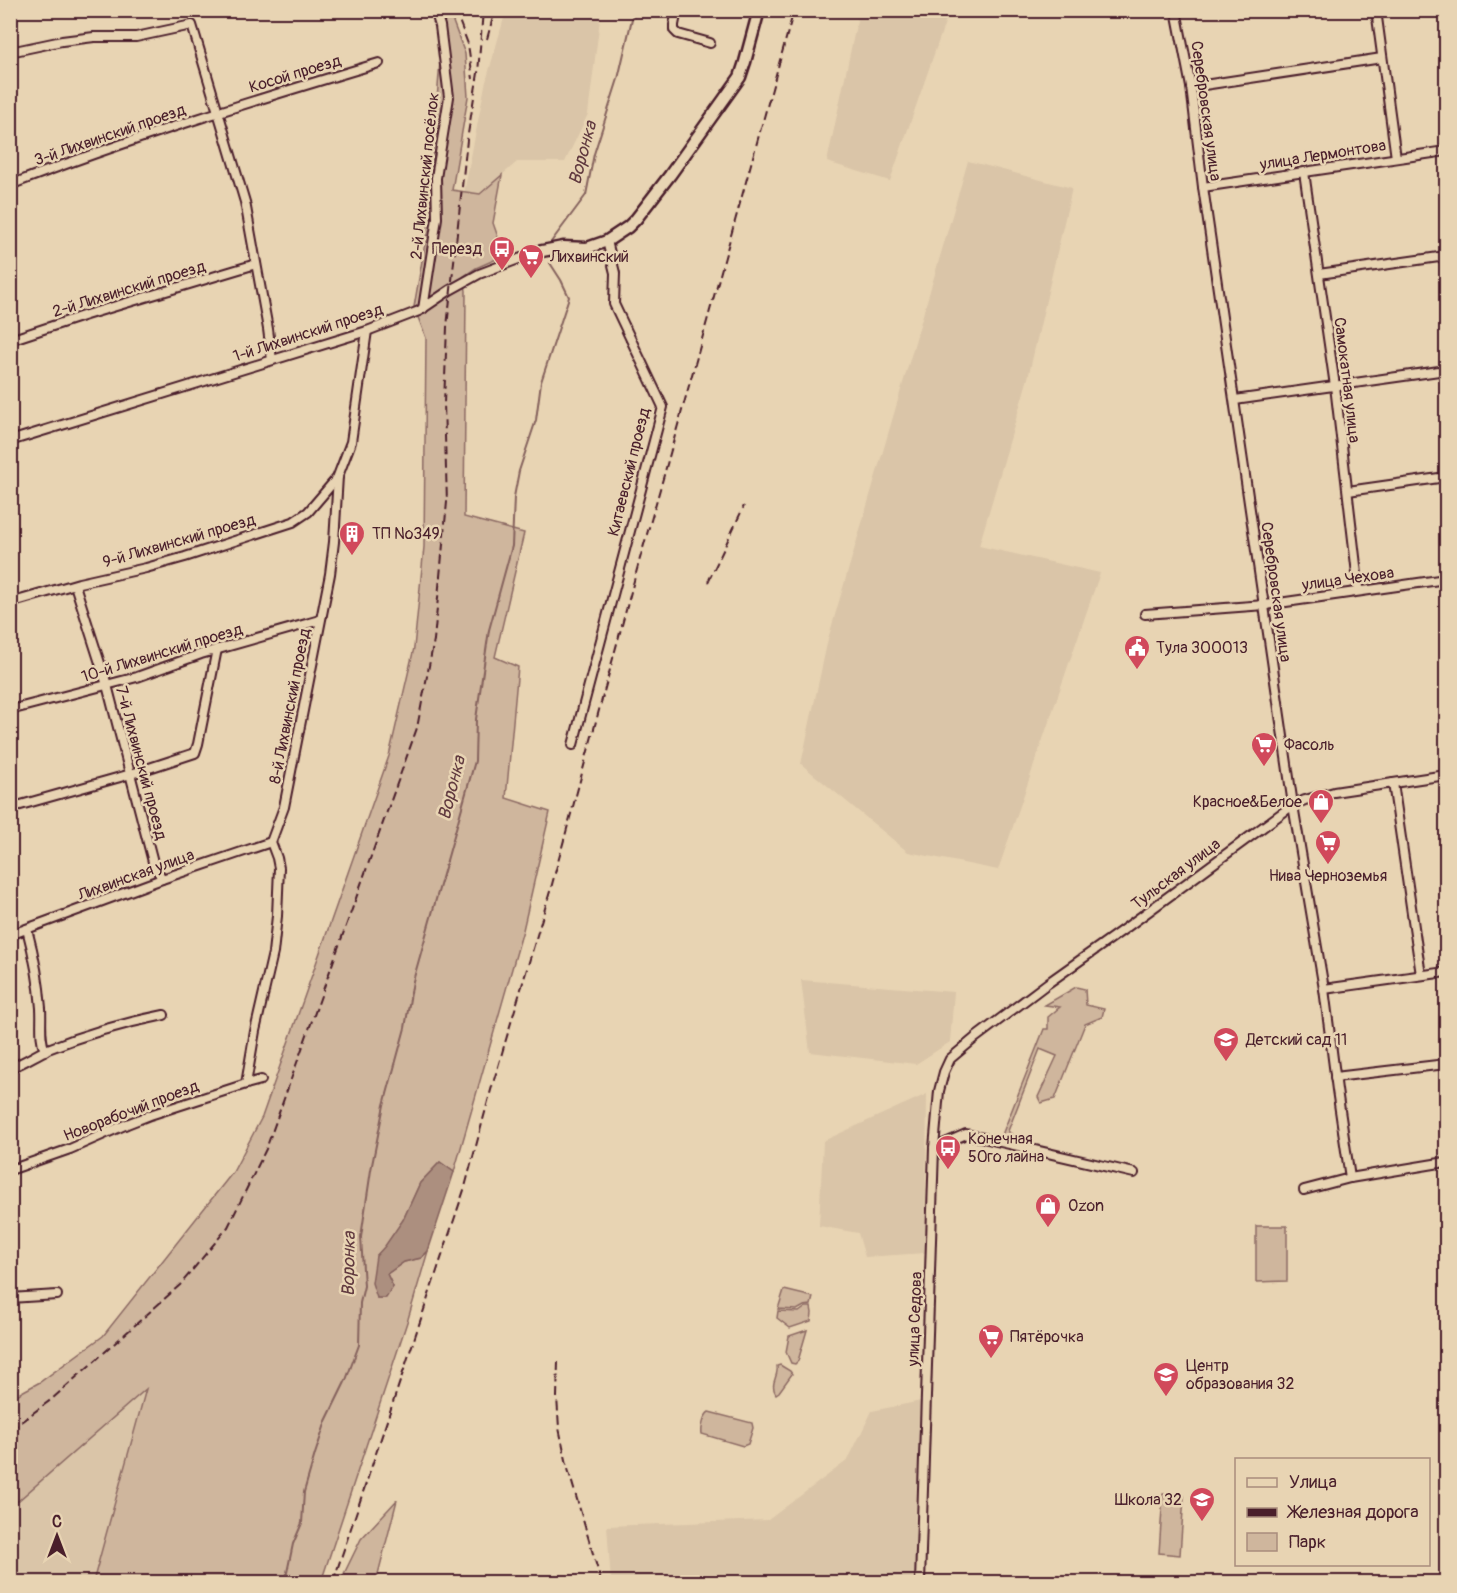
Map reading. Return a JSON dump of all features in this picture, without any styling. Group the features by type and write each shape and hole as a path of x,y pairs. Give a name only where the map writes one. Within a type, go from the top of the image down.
{"street":[{"name":"2-й Лихвинский посёлок","path":"423,309 436,218 436,178 449,97 441,26 435,10"},
{"path":"677,10 674,30 678,34 710,43"},
{"path":"607,241 628,227 648,204 740,77 759,10"},
{"name":"Серебровская улица","path":"1176,10 1191,87 1203,187 1293,805 1324,989 1350,1178"},
{"path":"1394,10 1376,12 1396,158"},
{"path":"10,52 94,37 136,37 192,25 245,202 272,360"},
{"path":"1191,87 1382,57"},
{"name":"Косой проезд","path":"218,113 260,98 379,63"},
{"name":"3-й Лихвинский проезд","path":"10,185 218,113"},
{"name":"улица Лермонтова","path":"1203,187 1446,151"},
{"name":"Самокатная улица","path":"1304,172 1335,386 1359,591"},
{"name":"1-й Лихвинский проезд","path":"10,441 367,331 423,309 469,279 537,252 563,247 586,248 607,241"},
{"name":"Китаевский проезд","path":"573,745 663,407 614,304 615,273 607,241"},
{"path":"1319,274 1446,256"},
{"name":"2-й Лихвинский проезд","path":"10,340 256,264"},
{"name":"8-й Лихвинский проезд","path":"271,842 284,807 332,558 338,476 351,442 367,331"},
{"path":"1235,400 1446,370"},
{"name":"9-й Лихвинский проезд","path":"10,603 185,557 293,522 308,512 338,476"},
{"path":"1348,491 1446,477"},
{"name":"улица Чехова","path":"1145,614 1265,605 1446,579"},
{"name":"7-й Лихвинский проезд","path":"75,585 106,685 153,862 162,879"},
{"name":"10-й Лихвинский проезд","path":"10,710 137,676 217,649 320,620"},
{"path":"10,808 131,774 197,751 217,649"},
{"name":"Тульская улица","path":"950,1059 1048,983 1293,805 1334,792 1446,775"},
{"path":"1393,783 1421,975"},
{"path":"246,1084 255,1031 273,953 279,873 277,858 271,842"},
{"name":"Лихвинская улица","path":"10,935 271,842"},
{"path":"27,929 34,955 41,1008 42,1043 45,1051"},
{"path":"1324,989 1446,972"},
{"path":"10,1068 45,1051 120,1024 164,1015"},
{"name":"улица Седова","path":"920,1582 934,1148 939,1091 950,1059"},
{"path":"1335,1077 1446,1064"},
{"name":"Новорабочий проезд","path":"10,1170 70,1149 150,1115 261,1080"},
{"path":"934,1148 966,1134 1134,1173"},
{"path":"1305,1190 1350,1178 1446,1162"},
{"path":"10,1298 57,1295"}],"shaded area":[{"path":"506,11 601,11 588,114 565,162 517,162 480,194 464,193 485,85"},
{"path":"859,11 949,11 890,181 827,162"},
{"path":"968,161 1072,188 1028,378 979,546 1100,573 998,870 908,852 801,764 828,639"},
{"path":"801,980 954,992 950,1042 916,1064 810,1052"},
{"path":"927,1094 925,1253 865,1257 858,1233 819,1226 823,1141"},
{"path":"440,1162 454,1172 428,1251 421,1258 404,1262 387,1274 393,1287 386,1298 377,1298 372,1283 376,1256 403,1220 420,1183"},
{"path":"147,1388 93,1582 11,1582 10,1507"},
{"path":"921,1401 915,1524 917,1582 611,1582 607,1526 768,1520 848,1460 872,1411"}],"green space":[{"path":"439,11 449,11 465,54 468,97 452,190 480,194 502,175 493,223 499,240 508,254 464,276 466,291 464,517 524,533 495,657 518,667 506,798 550,812 523,930 454,1172 440,1162 420,1183 403,1220 385,1247 376,1256 377,1298 385,1298 393,1287 387,1274 404,1262 421,1258 428,1251 408,1319 321,1582 93,1582 146,1389 11,1507 11,1398 40,1382 103,1336 233,1172 262,1117 389,756 414,648 424,547 426,338 414,307 427,232 443,21"},
{"path":"1076,987 1085,989 1086,1005 1104,1009 1102,1017 1085,1024 1055,1099 1041,1103 1038,1097 1057,1056 1040,1049 1008,1131 1016,1138 1002,1135 1044,1029 1048,1029 1048,1017 1060,1007 1045,1005"},
{"path":"1256,1226 1287,1226 1287,1281 1256,1282"},
{"path":"784,1290 813,1297 811,1305 797,1310 778,1309"},
{"path":"806,1307 811,1307 811,1321 790,1328 777,1318 778,1311 799,1312"},
{"path":"807,1330 798,1361 795,1364 791,1363 786,1352 789,1336"},
{"path":"780,1365 792,1374 776,1394 773,1387 777,1366"},
{"path":"709,1412 752,1423 753,1428 748,1444 743,1446 702,1434 703,1422"},
{"path":"1163,1494 1184,1496 1180,1555 1159,1553"},
{"path":"397,1500 376,1582 340,1582 361,1539"}],"waterway":[{"name":"Воронка","path":"551,244 586,195 594,154 618,79 634,10"},
{"name":"Воронка","path":"285,1582 293,1544 302,1523 304,1492 315,1454 326,1421 346,1380 359,1345 360,1303 364,1286 361,1237 384,1105 405,1028 413,981 475,761 476,719 489,630 512,546 514,497 519,471 536,420 541,382 569,297 550,263 551,253"}],"railway":[{"path":"455,10 468,44 473,79"},
{"path":"10,1430 52,1399 180,1285 228,1227 266,1149 417,728 434,640 447,502 444,403 447,327 467,140 478,73 483,10"},
{"path":"487,39 495,10"},
{"path":"333,1582 465,1187 491,1090 551,888 639,562 794,10"},
{"path":"708,582 744,506"},
{"path":"558,1362 559,1428 568,1469 601,1582"}],"place":[{"name":"Перезд","path":"502,272"},
{"name":"Лихвинский","path":"531,280"},
{"name":"ТП №349","path":"352,557"},
{"name":"Тула 300013","path":"1137,671"},
{"name":"Фасоль","path":"1264,768"},
{"name":"Красное&Белое","path":"1321,825"},
{"name":"Нива Черноземья","path":"1328,866"},
{"name":"Детский сад 11","path":"1226,1063"},
{"name":"Конечная 50го лайна","path":"948,1171"},
{"name":"Ozon","path":"1048,1229"},
{"name":"Пятёрочка","path":"991,1360"},
{"name":"Центр образования 32","path":"1166,1398"},
{"name":"Школа 32","path":"1202,1523"}]}
